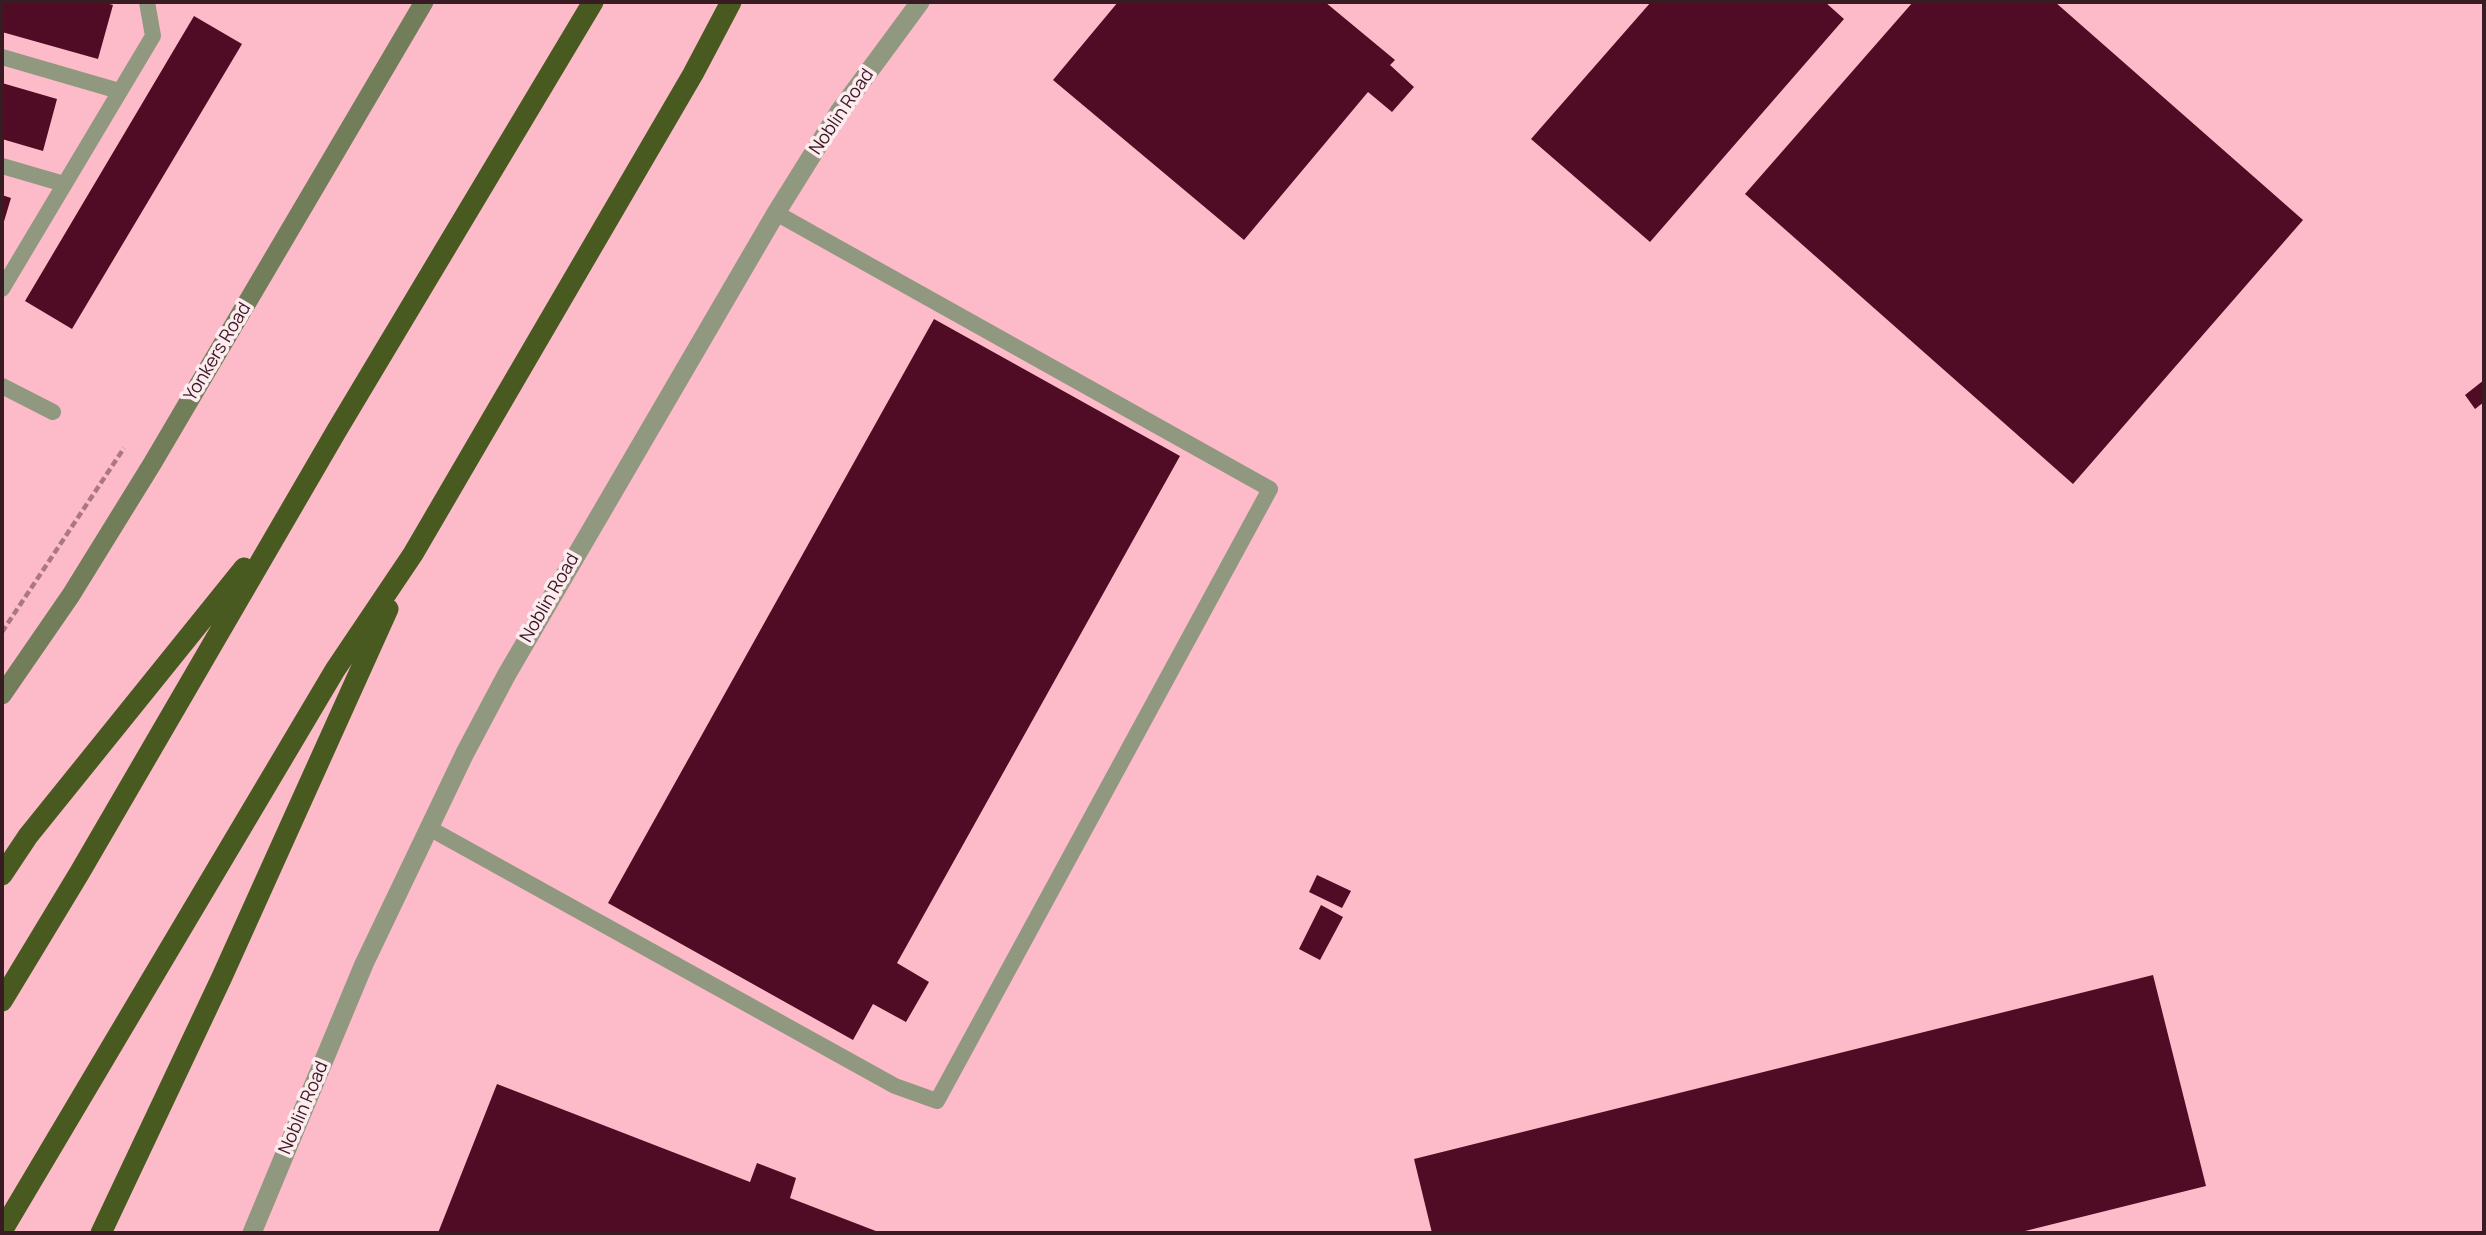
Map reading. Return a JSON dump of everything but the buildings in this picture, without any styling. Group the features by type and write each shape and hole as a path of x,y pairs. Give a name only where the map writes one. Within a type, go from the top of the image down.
{"highway":[{"path":"2,1000 80,873 285,517 593,2"},
{"path":"2,1231 328,682 413,554 693,74 731,2"},
{"path":"2,875 28,836 285,517"},
{"path":"101,1233 221,979 413,554"}],"main road":[{"name":"Yonkers Road","path":"2,695 71,595 152,464 424,2"}],"street":[{"name":"Noblin Road","path":"252,1233 364,964 429,828 520,650 776,213 839,113 920,2"}],"lane":[{"path":"2,289 8,265 64,184 153,36 146,2"},
{"path":"2,57 119,91"},
{"path":"2,166 64,184"},
{"path":"429,828 895,1086 937,1101 1270,489 776,213"},
{"path":"2,386 53,412"}],"path":[{"path":"2,632 129,440"}]}
